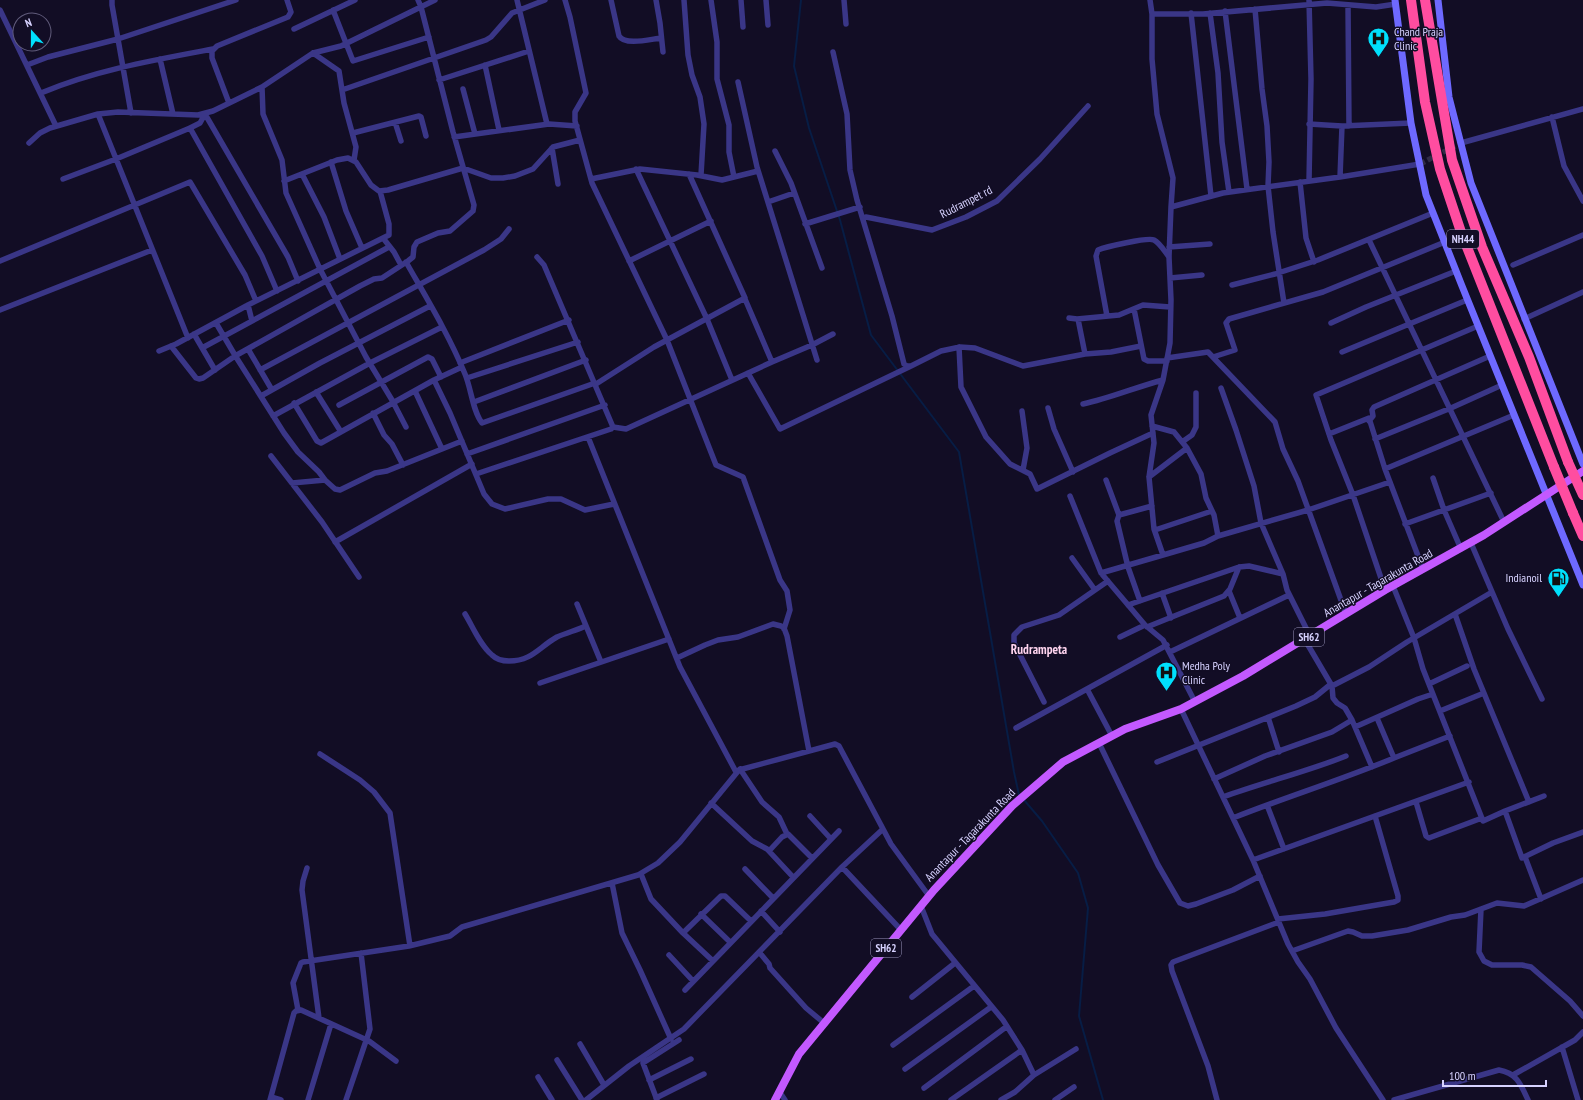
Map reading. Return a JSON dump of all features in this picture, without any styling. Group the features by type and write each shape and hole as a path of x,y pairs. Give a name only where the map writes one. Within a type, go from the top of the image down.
{"highway":[{"name":"NH44","path":"1411,0 1425,102 1440,169 1461,232 1554,467 1583,536"},
{"name":"NH44","path":"1425,0 1452,160 1482,247 1529,357 1568,462 1583,495"}],"main road":[{"name":"Anantapur - Tagarakunta Road","path":"774,1100 799,1054 929,896 1012,806 1063,762 1125,729 1181,709 1243,676 1385,590 1471,543 1583,471"}],"street":[{"path":"112,0 131,113"},
{"path":"27,65 48,57 118,39 236,0"},
{"path":"41,93 70,81 123,66 213,49 288,17 291,12 287,0"},
{"path":"294,29 354,0"},
{"path":"171,346 196,378 204,378 235,356 370,281 384,277 413,257 414,247 417,242 438,233 449,232 474,209 418,0"},
{"path":"28,143 40,133 56,126 98,114 205,114 262,87 313,53 345,44 435,0"},
{"path":"517,0 547,124"},
{"path":"342,90 489,39 512,13 545,0"},
{"path":"565,0 586,93 575,112 580,140 591,178 667,340 716,465 743,477 780,580 787,592 790,612 784,629 809,751"},
{"path":"610,0 619,36 622,40 628,42 661,38"},
{"path":"656,0 663,52"},
{"path":"684,0 688,55 692,75 699,92 703,119 701,175"},
{"path":"711,0 717,42 717,79 729,122 730,154 734,177"},
{"path":"741,0 743,28"},
{"path":"766,0 768,25"},
{"path":"844,0 846,24"},
{"path":"1150,0 1152,14 1152,59 1158,114 1173,178 1169,247 1170,343 1163,380 1152,415 1154,443 1149,477 1155,530 1162,555"},
{"path":"1438,0 1450,98 1470,183 1583,464"},
{"path":"1152,14 1210,13 1310,2 1376,7 1395,2 1411,123 1426,195 1583,585"},
{"path":"1309,181 1311,79 1310,2"},
{"path":"1348,5 1349,126"},
{"path":"1255,9 1267,126 1269,162 1268,186 1284,303"},
{"path":"0,10 56,126"},
{"path":"333,10 345,44 354,61 429,37"},
{"path":"1225,11 1247,189"},
{"path":"1191,13 1211,196"},
{"path":"1210,13 1218,74 1222,142 1229,192"},
{"path":"213,49 211,53 212,58 230,103"},
{"path":"439,80 529,51"},
{"path":"833,52 847,114 850,170 892,316 902,360 905,366 911,366"},
{"path":"313,53 339,70 342,90 357,149 354,160"},
{"path":"160,59 173,114"},
{"path":"485,65 499,130"},
{"path":"738,82 758,171 817,360"},
{"path":"262,87 263,114 282,160 286,193 336,301 406,427"},
{"path":"463,89 475,134"},
{"name":"Rudrampet rd","path":"866,217 932,230 966,217 997,201 1040,159 1088,106"},
{"path":"1461,143 1583,109"},
{"path":"98,114 188,338"},
{"path":"63,179 190,128 200,123 205,114"},
{"path":"205,114 288,257 298,281"},
{"path":"353,134 420,116 426,136"},
{"path":"1552,117 1564,166 1583,201"},
{"path":"395,122 401,141"},
{"path":"1309,124 1349,126 1411,123"},
{"path":"454,137 547,124 577,126"},
{"path":"1340,177 1342,126"},
{"path":"190,128 262,256 278,291"},
{"path":"284,181 342,159 354,160 359,164 371,185 380,191 463,168 490,178 503,178 515,176 533,169 556,145 580,140"},
{"path":"552,148 558,184"},
{"path":"775,151 794,193 822,268"},
{"path":"331,162 346,211 362,248"},
{"path":"1171,208 1229,192 1340,177 1420,164"},
{"path":"591,178 636,169 646,169 701,175 722,180 758,171"},
{"path":"636,169 707,319 732,380"},
{"path":"302,174 324,217 340,259"},
{"path":"690,174 745,296 772,362"},
{"path":"0,261 190,182 245,275 256,301"},
{"path":"1300,182 1306,238 1314,262"},
{"path":"159,351 188,338 248,305 389,235 390,231 380,191"},
{"path":"768,202 794,193"},
{"path":"805,224 860,207"},
{"path":"1232,285 1314,262 1433,213"},
{"path":"629,261 711,221"},
{"path":"260,370 484,250 501,239 509,229"},
{"path":"1513,265 1583,235"},
{"path":"383,238 419,285 442,327 467,378 480,421 482,423 596,383 667,340 745,299"},
{"path":"1107,316 1096,256 1098,250 1133,242 1151,240 1157,243 1169,257"},
{"path":"1370,240 1504,522"},
{"path":"1213,357 1235,350 1226,323 1228,320 1323,292 1444,242"},
{"path":"1169,247 1210,244"},
{"path":"202,348 389,247"},
{"path":"0,310 152,250"},
{"path":"537,257 544,265 596,383 613,427"},
{"path":"1331,323 1396,294 1456,270"},
{"path":"1170,278 1202,275"},
{"path":"1524,319 1583,292"},
{"path":"1342,352 1468,300"},
{"path":"248,305 252,321"},
{"path":"261,396 430,306"},
{"path":"1068,318 1078,319 1119,315 1143,306 1170,307"},
{"path":"1134,309 1141,346 1144,358 1146,360 1167,359 1208,352 1275,422 1283,449 1298,481 1346,614"},
{"path":"1078,319 1085,354"},
{"path":"294,403 318,442 322,442 461,365 568,320"},
{"path":"216,323 273,416 298,452 319,472 325,480 338,490 377,472 387,471 462,441"},
{"path":"1385,590 1353,495 1329,434 1316,395 1339,384 1423,351 1478,326"},
{"path":"273,416 294,403 442,327"},
{"path":"194,334 215,370"},
{"path":"476,474 588,437 613,427 626,430 833,334"},
{"path":"467,378 578,342"},
{"path":"748,373 780,429 941,351 959,347 975,348 1023,366 1085,354 1111,352 1141,346"},
{"path":"959,347 961,387 986,437 1009,462 1030,474 1038,489 1110,452 1153,433"},
{"path":"248,349 272,390"},
{"path":"1369,421 1373,416 1372,410 1374,407 1490,356"},
{"path":"339,405 430,357 441,377"},
{"path":"474,402 586,360"},
{"path":"434,380 488,501 492,504 501,509 548,499 560,500 585,510 614,504"},
{"path":"1084,404 1107,399 1144,385 1163,380"},
{"path":"1375,439 1451,408 1502,385"},
{"path":"1221,388 1254,486 1262,524 1283,574 1289,595 1307,638 1332,685 1333,698 1337,703 1345,708 1352,720 1372,767"},
{"path":"415,391 442,449"},
{"path":"316,392 340,432"},
{"path":"1182,442 1192,434 1196,427 1196,393"},
{"path":"467,454 605,405"},
{"path":"1048,408 1054,429 1073,472"},
{"path":"1022,411 1027,448 1023,470"},
{"path":"373,413 384,435 392,444 403,465"},
{"path":"1385,469 1514,414"},
{"path":"1329,434 1368,418 1405,524 1423,569"},
{"path":"1152,426 1174,432 1187,448 1201,474 1206,498 1212,511 1218,536"},
{"path":"588,437 684,675 738,770 762,802 779,817 787,834 790,835 812,858"},
{"path":"1149,477 1187,448"},
{"path":"271,456 322,522 359,577"},
{"path":"335,542 472,464"},
{"path":"1433,478 1444,510 1461,549"},
{"path":"292,483 325,480"},
{"path":"1106,480 1120,515"},
{"path":"1101,573 1204,543 1218,536 1308,510 1390,482"},
{"path":"1405,524 1491,493"},
{"path":"1070,496 1101,573 1146,626 1162,638 1167,645 1195,702"},
{"path":"1140,601 1127,565 1117,519 1120,515 1152,506"},
{"path":"1155,530 1212,511"},
{"path":"1471,543 1542,699"},
{"path":"1072,558 1095,590"},
{"path":"1128,605 1239,567 1248,566 1283,574"},
{"path":"1120,637 1221,598 1229,591 1239,567"},
{"path":"1044,702 1014,643 1014,635 1022,627 1059,615 1108,581"},
{"path":"1393,586 1414,638 1429,684 1469,782 1483,821 1504,811 1544,796"},
{"path":"1229,591 1240,618"},
{"path":"1157,762 1312,698 1332,685 1369,667 1414,638 1492,592"},
{"path":"1162,593 1171,618"},
{"path":"1170,652 1289,595"},
{"path":"577,604 601,662"},
{"path":"465,614 485,648 496,658 506,661 521,660 531,656 556,638 586,626"},
{"path":"1455,614 1466,648 1528,802"},
{"path":"677,658 718,640 738,637 767,626 778,625 784,629"},
{"path":"540,683 669,639"},
{"path":"1016,728 1167,645"},
{"path":"1429,684 1467,666"},
{"path":"1087,689 1112,736"},
{"path":"1440,711 1484,693"},
{"path":"1355,727 1418,699 1434,694"},
{"path":"1181,709 1253,860 1292,951 1310,979 1336,1028 1383,1100"},
{"path":"1268,717 1279,752"},
{"path":"1377,718 1394,758"},
{"path":"1214,779 1332,732 1352,720"},
{"path":"1233,818 1267,804 1372,767 1450,736"},
{"path":"1099,743 1158,866 1180,903 1188,906 1196,904 1233,890 1260,876"},
{"path":"298,1010 293,983 301,963 311,960 410,946 447,937 465,926 612,884 641,874 658,863 677,846 738,770 838,744 891,844 929,896"},
{"path":"320,754 360,780 374,792 390,813 410,946"},
{"path":"1223,797 1260,783 1278,780 1346,756"},
{"path":"1253,860 1469,782"},
{"path":"1416,802 1426,836 1429,838 1482,818"},
{"path":"711,803 755,843 769,851 794,877"},
{"path":"1267,804 1284,849"},
{"path":"1504,811 1522,858 1525,857 1541,899"},
{"path":"810,816 831,839"},
{"path":"1218,1100 1208,1066 1171,965 1173,962 1278,920 1325,914 1394,902 1398,900 1375,816"},
{"path":"586,1100 604,1085 684,1029 842,867 883,829"},
{"path":"685,990 839,831"},
{"path":"1525,857 1553,843 1583,832"},
{"path":"769,851 782,836 787,834"},
{"path":"842,867 901,930"},
{"path":"307,868 302,890 319,1018"},
{"path":"745,869 773,898"},
{"path":"641,874 649,896 683,933 712,961"},
{"path":"1292,951 1348,932 1362,936 1372,936 1408,930 1451,917 1464,915 1500,903 1524,906 1583,880"},
{"path":"612,884 622,933 671,1039"},
{"path":"683,933 719,896 722,895 751,921"},
{"path":"921,906 932,934 1002,1020 1022,1050 1034,1075"},
{"path":"1481,909 1479,952 1484,960 1492,965 1522,965 1531,968 1570,1001 1583,1016"},
{"path":"761,911 780,932"},
{"path":"701,914 730,942"},
{"path":"760,952 767,960 770,968 806,1008 824,1024"},
{"path":"346,1100 370,1026 361,953"},
{"path":"669,955 693,982"},
{"path":"912,997 955,963"},
{"path":"893,1045 974,986"},
{"path":"905,1069 991,1007"},
{"path":"298,1010 319,1018 365,1040 396,1061"},
{"path":"281,1100 271,1099 294,1013 298,1010"},
{"path":"308,1100 331,1024"},
{"path":"924,1088 1006,1027"},
{"path":"1513,1075 1575,1040 1583,1032"},
{"path":"679,1040 643,1063 656,1099 704,1074"},
{"path":"580,1044 604,1085"},
{"path":"1562,1047 1578,1100"},
{"path":"951,1100 1022,1050"},
{"path":"1001,1100 1015,1092 1034,1075 1076,1050"},
{"path":"649,1080 691,1059"},
{"path":"556,1060 582,1100"},
{"path":"1394,1100 1494,1070 1505,1071 1519,1080 1528,1100"},
{"path":"538,1077 552,1100"},
{"path":"1055,1100 1074,1087"},
{"path":"779,1091 785,1100"}],"waterway":[{"path":"801,0 794,66 809,128 840,220 871,335 959,452 1019,795"},
{"path":"1024,800 1042,821 1078,873 1088,908 1079,1016 1103,1100"}],"tunnel":[{"path":"1420,164 1461,143"}],"place":[{"name":"Chand Praja Clinic","path":"1379,58"},
{"name":"Indianoil","path":"1558,598"},
{"name":"Medha Poly Clinic","path":"1167,692"}],"district":[{"name":"Rudrampeta","path":"1039,649"}]}
